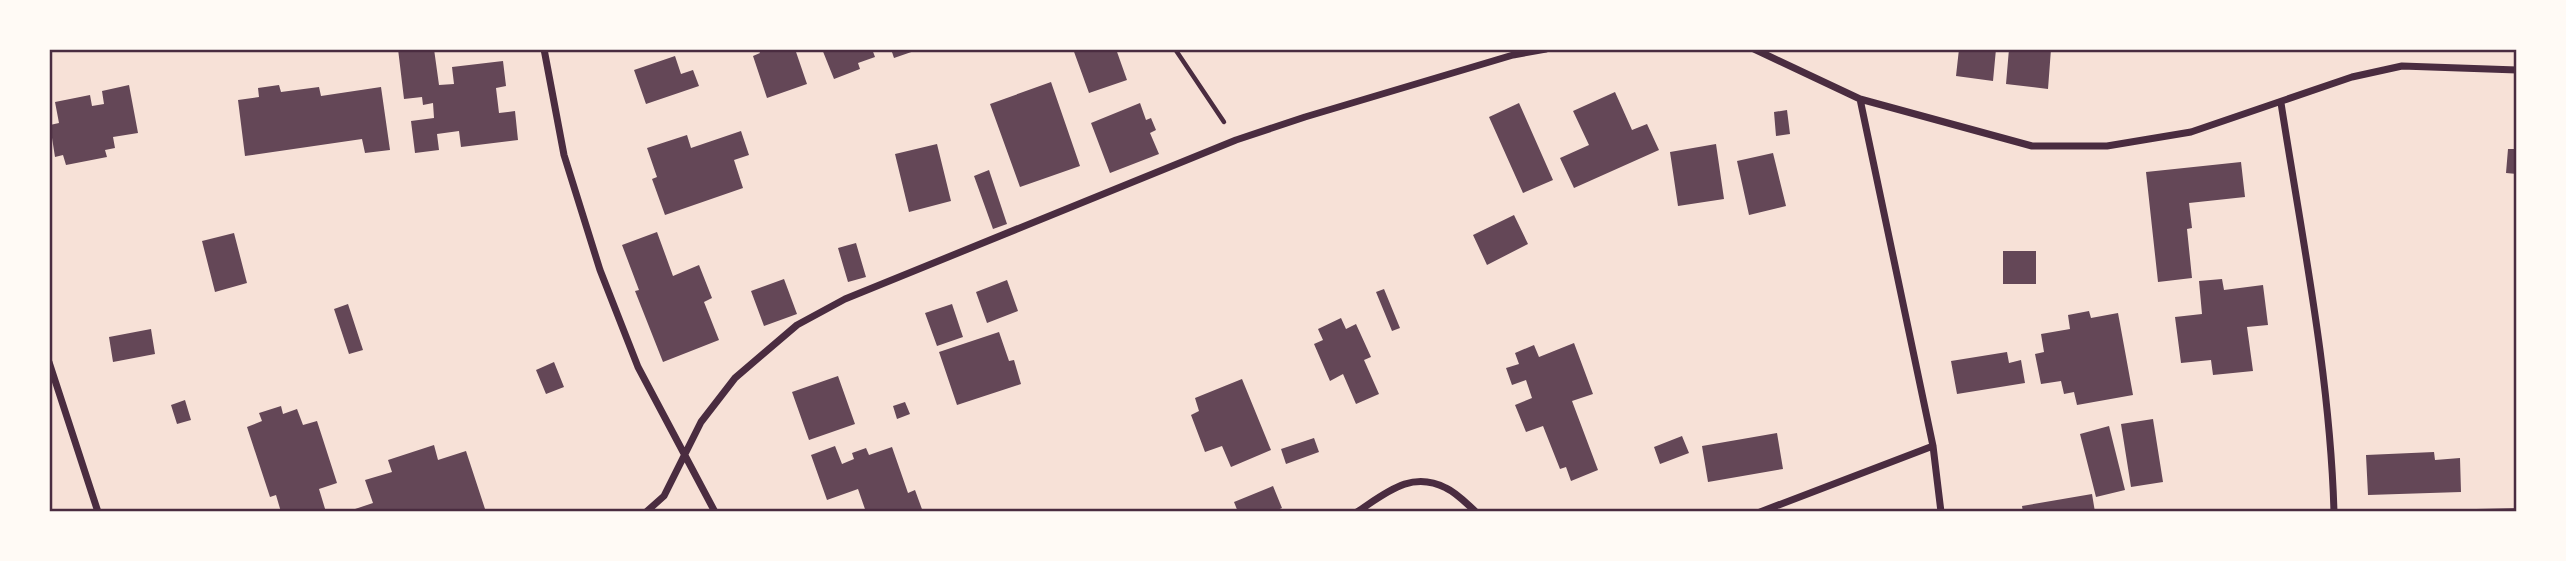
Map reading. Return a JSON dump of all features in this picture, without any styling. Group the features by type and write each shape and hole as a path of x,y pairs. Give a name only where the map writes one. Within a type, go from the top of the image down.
{"street":[{"path":"544,49 564,155 600,270 638,367 715,512"},
{"path":"646,512 664,496 701,422 735,378 797,325 845,299 1236,140 1513,55 1546,49"},
{"path":"1754,49 1860,99 2032,146 2107,146 2192,132 2352,77 2402,66 2517,70"},
{"path":"1860,99 1933,446 1941,512"},
{"path":"2281,103 2311,289 2328,417 2333,512"},
{"path":"49,362 98,512"},
{"path":"1760,512 1933,446"},
{"path":"1357,512 1391,489 1419,480 1447,488 1476,512"}],"path":[{"path":"1175,49 1236,140"}],"building":[{"path":"398,49 434,49 439,85 454,84 452,67 503,61 506,86 496,88 499,113 515,111 518,140 461,147 459,131 437,134 439,150 415,153 411,121 434,118 433,103 423,105 422,97 404,99"},
{"path":"758,49 795,49 807,84 767,98 753,56 760,53"},
{"path":"822,49 872,49 875,57 858,63 860,69 834,79"},
{"path":"891,49 920,49 894,58"},
{"path":"1073,49 1116,49 1127,80 1089,93"},
{"path":"1959,49 1996,49 1993,81 1956,76"},
{"path":"2009,49 2051,49 2048,89 2006,84"},
{"path":"675,56 681,74 693,70 699,86 646,104 634,70"},
{"path":"1051,82 1080,166 1020,187 990,104"},
{"path":"129,85 138,133 113,137 115,148 105,150 107,157 66,165 63,155 55,157 50,125 59,123 55,102 90,95 92,106 104,104 102,91"},
{"path":"279,85 281,92 319,87 321,96 381,87 390,150 365,153 362,139 245,156 238,100 259,97 258,88"},
{"path":"1615,92 1632,130 1647,124 1659,150 1574,188 1560,158 1589,145 1573,111"},
{"path":"1140,103 1146,120 1151,118 1156,130 1150,133 1159,154 1110,173 1091,123"},
{"path":"1519,103 1553,180 1523,193 1489,117"},
{"path":"1787,110 1790,134 1776,136 1774,112"},
{"path":"741,131 749,155 734,160 743,188 665,215 652,179 657,177 647,148 687,135 691,148"},
{"path":"937,144 951,201 909,212 895,154"},
{"path":"1716,144 1724,199 1678,206 1670,152"},
{"path":"2508,149 2517,149 2517,174 2506,173"},
{"path":"1773,153 1786,206 1749,215 1737,161"},
{"path":"2241,162 2245,197 2189,203 2192,228 2187,229 2192,278 2158,282 2146,172"},
{"path":"989,170 1007,224 993,229 974,176"},
{"path":"1514,215 1528,244 1487,265 1473,235"},
{"path":"657,232 673,276 699,265 712,298 704,302 719,340 663,362 635,291 639,290 622,245"},
{"path":"234,233 247,283 215,292 202,241"},
{"path":"856,243 866,277 848,282 838,248"},
{"path":"2003,251 2036,251 2036,284 2003,284"},
{"path":"784,279 797,314 764,326 751,291"},
{"path":"2222,279 2224,290 2263,285 2268,325 2247,327 2253,371 2213,375 2211,360 2181,363 2175,317 2202,314 2199,281"},
{"path":"1007,280 1018,311 987,323 976,292"},
{"path":"1384,289 1400,328 1392,331 1376,292"},
{"path":"348,304 363,350 349,354 334,309"},
{"path":"952,304 963,337 937,346 925,313"},
{"path":"2089,311 2091,318 2118,313 2133,395 2077,405 2074,392 2064,394 2061,381 2041,384 2035,354 2044,352 2041,334 2070,329 2068,315"},
{"path":"1341,318 1346,329 1356,324 1371,357 1364,360 1379,394 1356,404 1343,374 1330,381 1314,344 1323,340 1318,329"},
{"path":"151,329 155,354 113,362 109,337"},
{"path":"999,332 1009,361 1014,360 1021,384 957,405 939,352"},
{"path":"1574,343 1593,394 1572,401 1598,470 1571,481 1566,467 1560,469 1543,426 1526,432 1515,405 1532,398 1526,380 1512,385 1506,368 1519,364 1515,353 1534,345 1539,357"},
{"path":"2007,352 2009,363 2021,360 2025,383 1957,394 1951,361"},
{"path":"554,362 564,387 546,394 536,370"},
{"path":"838,376 855,424 809,440 792,392"},
{"path":"1242,379 1271,450 1231,467 1222,446 1205,452 1191,415 1199,411 1195,398"},
{"path":"185,400 191,420 177,424 171,405"},
{"path":"905,402 910,414 897,419 893,406"},
{"path":"281,406 283,414 297,409 303,425 317,421 337,483 319,489 326,512 281,512 276,495 270,497 247,427 262,421 259,413"},
{"path":"2153,419 2163,482 2131,487 2121,424"},
{"path":"2109,426 2125,490 2096,497 2080,434"},
{"path":"1777,433 1783,469 1708,482 1702,446"},
{"path":"1682,436 1689,453 1660,464 1654,447"},
{"path":"1314,438 1319,452 1286,464 1281,449"},
{"path":"434,445 438,460 466,451 486,512 346,512 373,503 365,480 392,472 388,460"},
{"path":"835,446 842,464 854,459 852,453 866,448 869,455 892,447 908,493 915,490 923,512 866,512 858,489 827,500 811,455"},
{"path":"2434,452 2435,460 2460,458 2461,492 2368,495 2366,455"},
{"path":"1273,486 1282,508 1273,512 1238,512 1234,502"},
{"path":"2092,494 2095,512 2023,512 2022,506"},
{"path":"2517,508 2517,512 2476,512 2476,509"}]}
